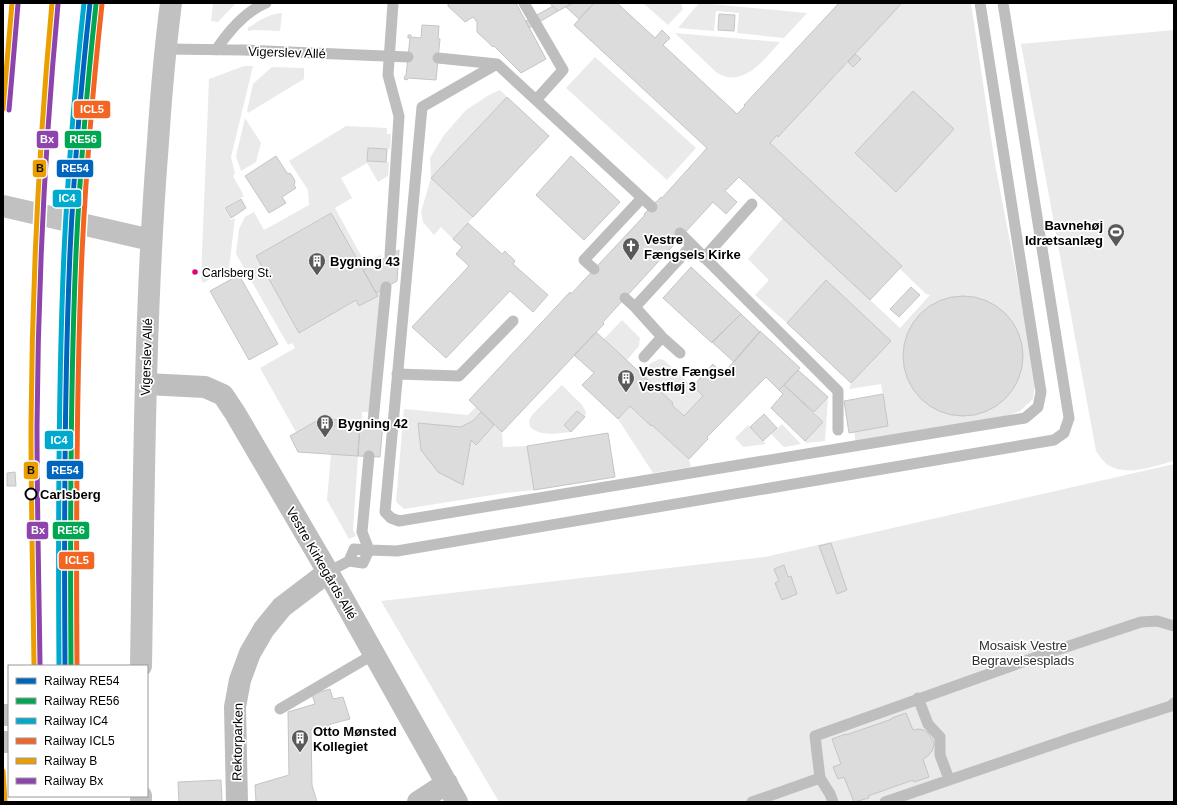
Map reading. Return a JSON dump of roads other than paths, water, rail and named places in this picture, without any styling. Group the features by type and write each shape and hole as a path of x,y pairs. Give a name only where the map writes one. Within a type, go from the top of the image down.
{"street":[{"name":"Vigerslev Allé","path":"141,665 146,384 151,240 165,49 171,3"},
{"path":"3,206 151,240"},
{"name":"Vestre Kirkegårds Allé","path":"146,384 205,387 223,395 236,413 328,572 458,802"},
{"name":"Rektorparken","path":"237,802 235,707 240,680 250,653 264,629 282,607 328,572"},
{"path":"418,802 447,783"}],"lane":[{"path":"216,50 230,30 246,16 266,3"},
{"path":"390,255 399,116 388,75 393,3"},
{"path":"524,3 563,70 536,100"},
{"path":"497,64 422,106 385,512 391,518 399,521 1025,418 1038,407 1041,392 980,3"},
{"path":"369,550 397,551 1054,440 1064,433 1069,418 1003,3"},
{"name":"Vigerslev Allé","path":"165,49 408,57"},
{"path":"438,58 497,64 652,207"},
{"path":"594,269 584,260 642,198"},
{"path":"704,258 752,204"},
{"path":"680,233 838,391 838,430"},
{"path":"635,307 692,245"},
{"path":"373,422 386,287"},
{"path":"625,298 662,337 680,353"},
{"path":"397,374 459,376 513,321"},
{"path":"644,357 662,337"},
{"path":"328,572 348,561 363,563 369,550 362,532 369,456"},
{"path":"833,802 820,778 815,736 918,698 1141,622 1157,621 1174,626"},
{"path":"280,710 374,654"},
{"path":"918,698 928,724 940,737 940,755 949,779"},
{"path":"885,802 949,779 1171,706 1174,703"},
{"path":"752,802 820,778"}],"rail line":[{"name":"B","path":"3,109 12,3"},
{"name":"B","path":"34,665 31,456 33,320 43,109 52,3"},
{"name":"IC4","path":"59,665 59,459 62,304 70,159 84,3"},
{"name":"RE54","path":"65,665 65,459 68,304 76,159 90,3"},
{"name":"Bx","path":"9,110 18,4"},
{"name":"Bx","path":"40,665 37,456 39,320 46,162 58,4"},
{"name":"RE56","path":"71,665 71,459 74,304 82,159 96,4"},
{"name":"ICL5","path":"77,665 77,460 80,305 88,160 102,4"},
{"name":"B","path":"3,771 5,802"}],"place":[{"name":"Bavnehøj Idrætsanlæg","path":"1116,247"},
{"name":"Vestre Fængsels Kirke","path":"631,261"},
{"name":"Carlsberg St.","path":"195,272"},
{"name":"Bygning 43","path":"317,276"},
{"name":"Vestre Fængsel Vestfløj 3","path":"626,393"},
{"name":"Bygning 42","path":"325,438"},
{"name":"Carlsberg","path":"31,494"},
{"name":"Otto Mønsted Kollegiet","path":"300,753"}],"park label":[{"name":"Mosaisk Vestre Begravelsesplads","path":"1023,652"}]}
